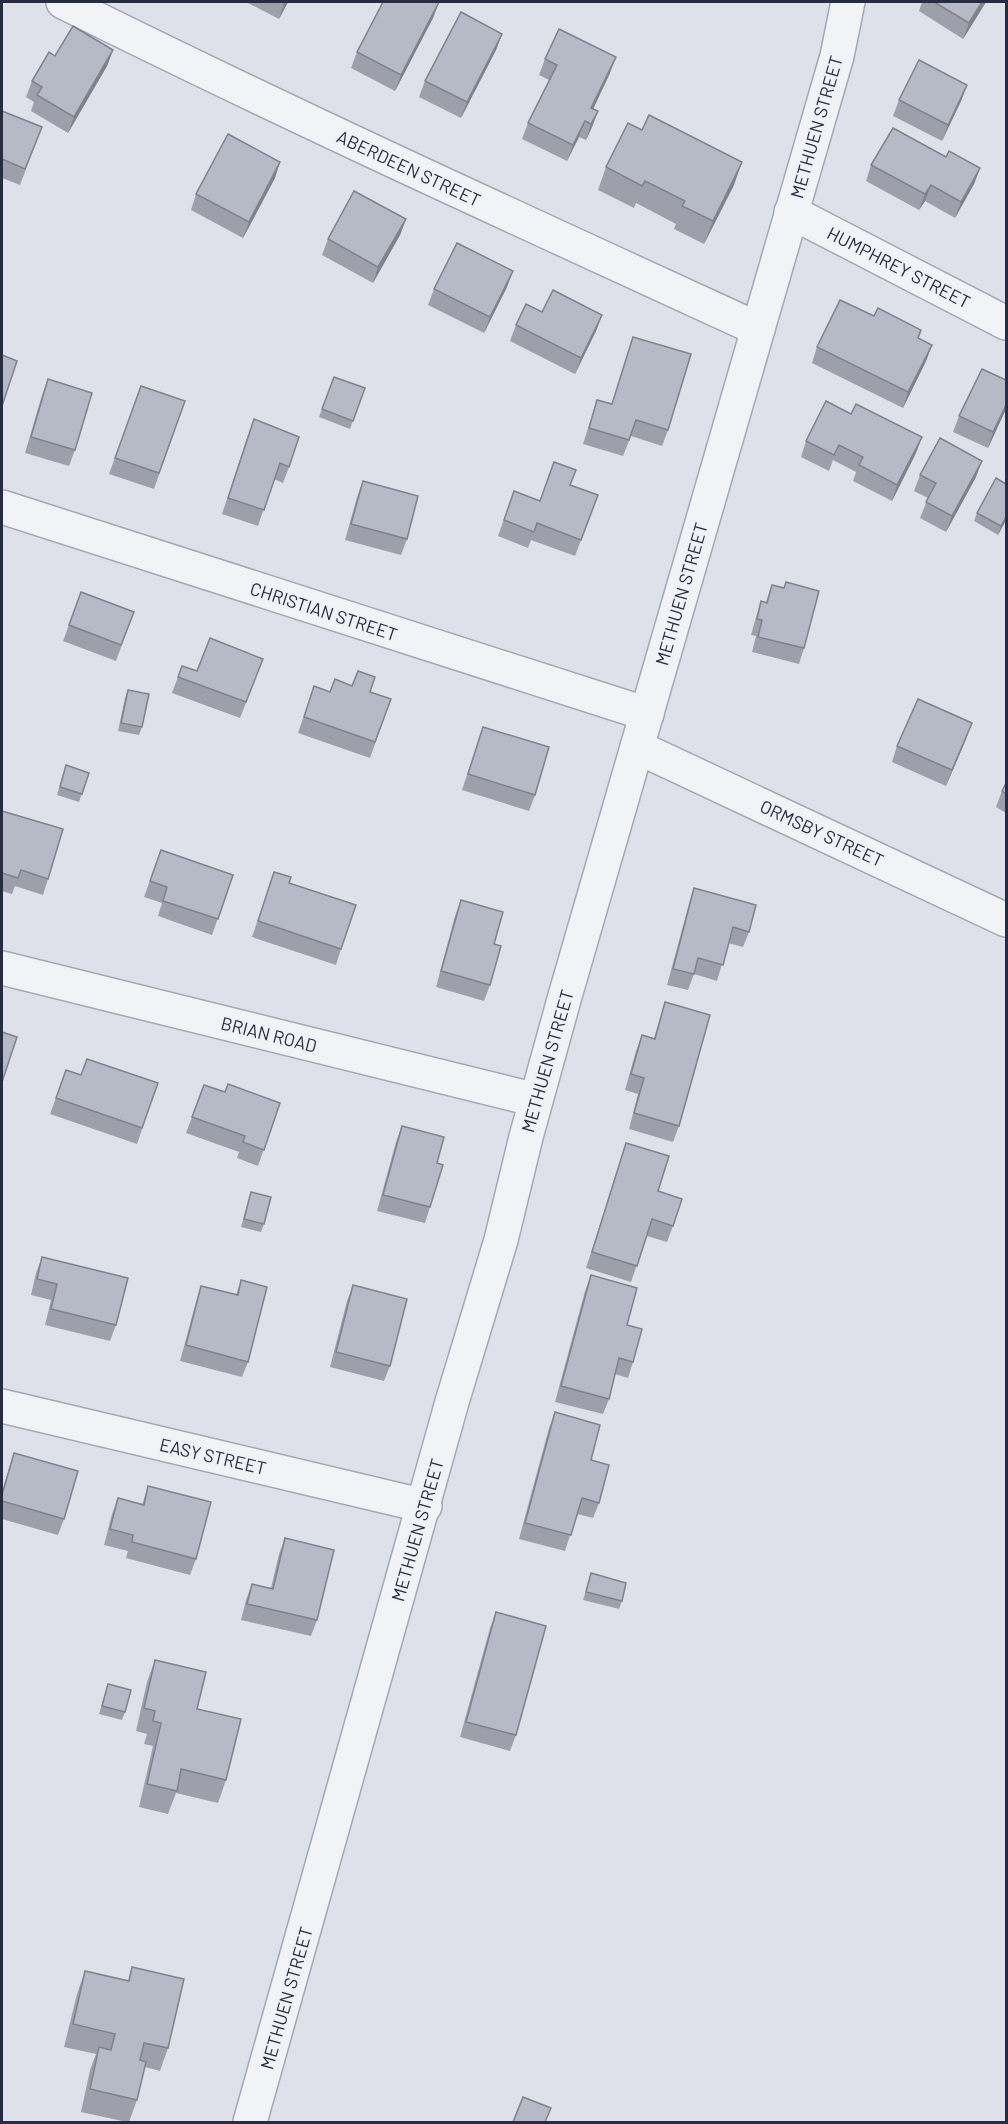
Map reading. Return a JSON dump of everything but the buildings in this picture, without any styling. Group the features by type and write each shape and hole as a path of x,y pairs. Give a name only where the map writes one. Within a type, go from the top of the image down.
{"street":[{"name":"ABERDEEN STREET","path":"63,2 282,108 758,329"},
{"name":"METHUEN STREET","path":"250,2122 425,1506 452,1402 501,1239 536,1100 837,56 848,2"},
{"name":"HUMPHREY STREET","path":"791,212 1006,322"},
{"name":"CHRISTIAN STREET","path":"2,507 646,714"},
{"name":"ORMSBY STREET","path":"637,747 1006,920"},
{"name":"BRIAN ROAD","path":"2,968 536,1100"},
{"name":"EASY STREET","path":"2,1406 425,1506"}]}
